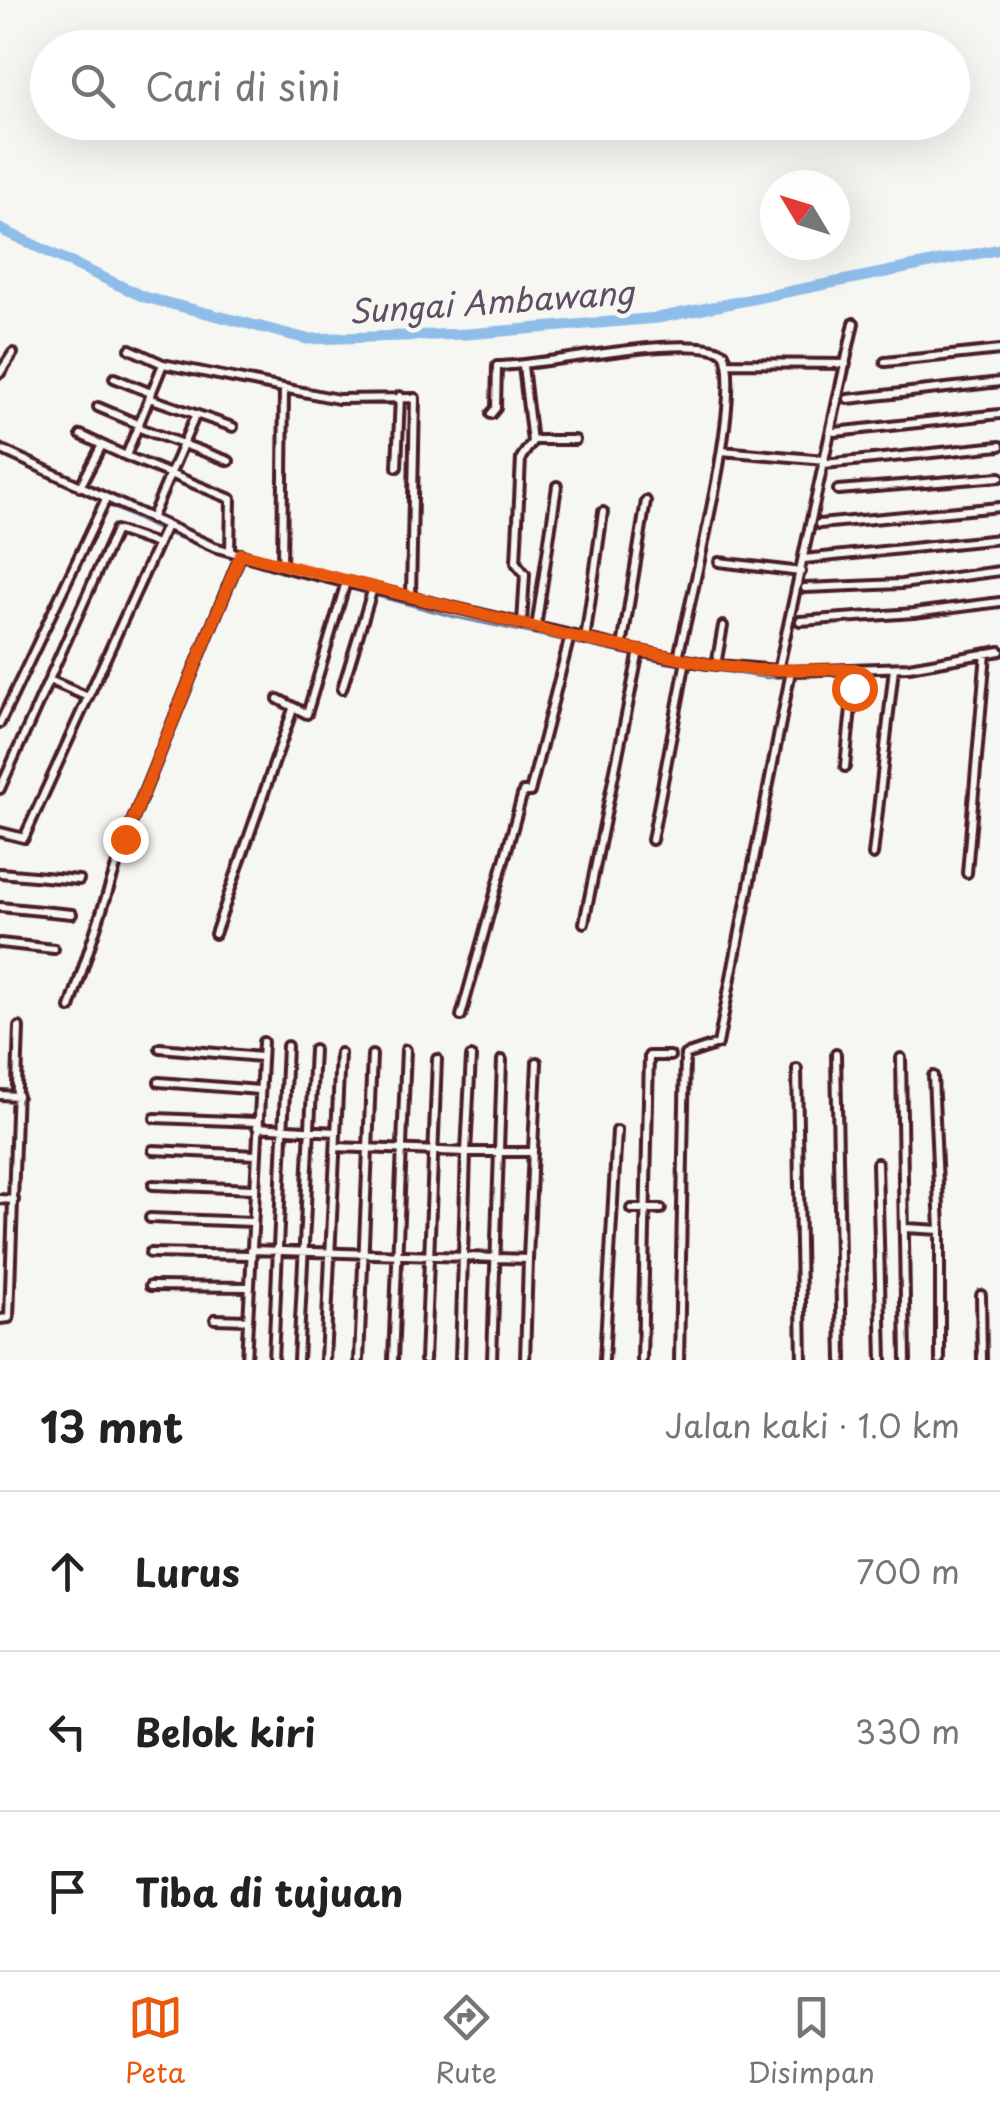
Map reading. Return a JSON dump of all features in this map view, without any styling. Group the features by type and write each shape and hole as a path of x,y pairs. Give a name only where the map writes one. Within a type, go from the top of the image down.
{"street":[{"path":"778,670 854,323"},
{"path":"490,414 496,408 494,368 673,346 715,348 728,363 722,451 652,840"},
{"path":"130,349 166,365 284,390 348,400 415,398 411,596"},
{"path":"885,362 1000,350"},
{"path":"0,373 13,353"},
{"path":"728,363 846,364"},
{"path":"126,456 166,365"},
{"path":"522,624 525,574 516,563 521,458 532,440 523,366"},
{"path":"114,378 233,428"},
{"path":"848,399 1000,382"},
{"path":"282,566 284,390"},
{"path":"398,467 400,396"},
{"path":"98,407 229,462"},
{"path":"151,519 196,414"},
{"path":"835,432 1000,414"},
{"path":"81,435 170,476 232,498 230,551"},
{"path":"532,440 575,440"},
{"path":"80,487 102,445"},
{"path":"722,451 824,462 1000,446"},
{"path":"0,449 166,526 230,551 585,640 716,665 791,671 894,668 1000,649"},
{"path":"838,490 1000,478"},
{"path":"536,628 557,486"},
{"path":"0,723 106,499"},
{"path":"622,647 646,501"},
{"path":"819,524 1000,508"},
{"path":"585,640 603,512"},
{"path":"0,832 24,840 166,526"},
{"path":"0,789 116,530 157,544"},
{"path":"804,559 1000,539"},
{"path":"70,1008 125,839 241,554"},
{"path":"719,562 800,572"},
{"path":"805,588 900,584 1000,570"},
{"path":"278,699 308,714 346,582"},
{"path":"342,689 373,588"},
{"path":"800,621 914,614 1000,602"},
{"path":"716,665 723,626"},
{"path":"461,1016 523,792 530,792 570,636"},
{"path":"584,922 639,650"},
{"path":"966,873 986,654"},
{"path":"874,855 894,668"},
{"path":"845,767 855,669"},
{"path":"679,1360 685,1055 718,1044 791,671"},
{"path":"49,680 88,697"},
{"path":"215,934 293,708"},
{"path":"0,873 79,880"},
{"path":"0,907 72,914"},
{"path":"0,943 54,949"},
{"path":"0,1319 9,1318 19,1027"},
{"path":"246,1360 262,1042"},
{"path":"274,1360 287,1046"},
{"path":"160,1048 262,1057"},
{"path":"298,1360 314,1050"},
{"path":"393,1360 406,1050"},
{"path":"325,1360 340,1053"},
{"path":"836,1054 842,1360"},
{"path":"359,1360 372,1055"},
{"path":"642,1360 649,1056 670,1056"},
{"path":"460,1360 460,1258 471,1057"},
{"path":"901,1058 906,1360"},
{"path":"425,1360 437,1059"},
{"path":"492,1360 502,1060"},
{"path":"525,1360 537,1062"},
{"path":"797,1070 802,1360"},
{"path":"933,1076 940,1230 940,1360"},
{"path":"159,1082 259,1090"},
{"path":"0,1095 18,1096"},
{"path":"156,1118 336,1132"},
{"path":"604,1360 617,1131"},
{"path":"336,1148 532,1152"},
{"path":"153,1150 256,1155"},
{"path":"877,1163 882,1360"},
{"path":"153,1185 254,1189"},
{"path":"0,1199 14,1200"},
{"path":"631,1209 660,1210"},
{"path":"150,1218 252,1222"},
{"path":"906,1228 940,1230"},
{"path":"150,1253 528,1259"},
{"path":"150,1286 248,1288"},
{"path":"981,1295 982,1360"},
{"path":"215,1319 247,1320"}],"waterway":[{"name":"Sungai Ambawang","path":"0,229 144,297 307,339 467,334 658,318 1000,249"},
{"path":"0,454 100,501"},
{"path":"109,506 158,530"},
{"path":"168,534 234,557"},
{"path":"244,560 340,587"},
{"path":"350,589 454,617 666,663 766,678 913,672 1000,657"}],"route":[{"path":"125,839 241,554 573,637 707,664 756,670 855,669 854,688"}]}
